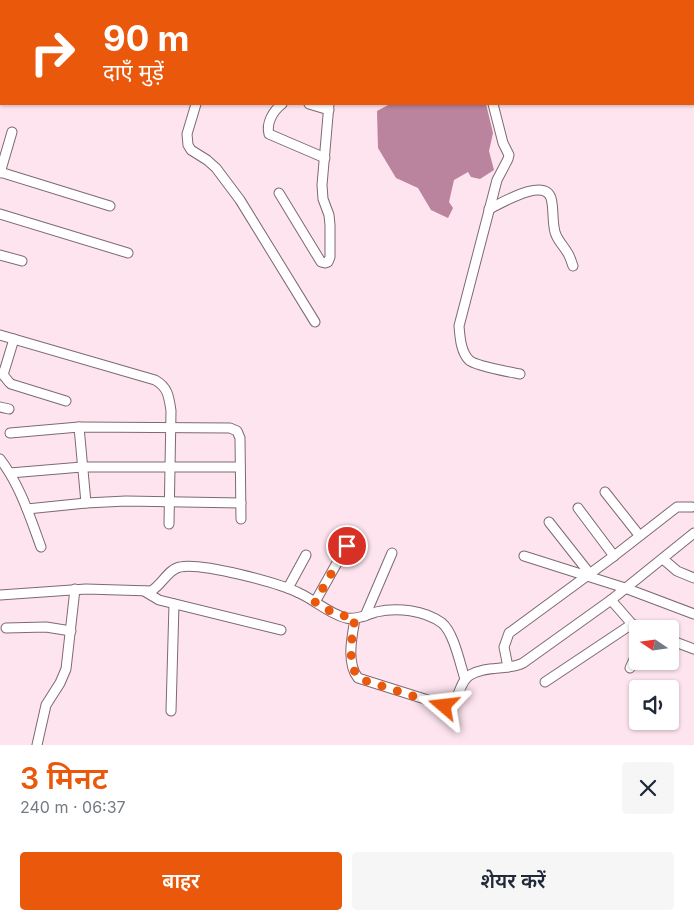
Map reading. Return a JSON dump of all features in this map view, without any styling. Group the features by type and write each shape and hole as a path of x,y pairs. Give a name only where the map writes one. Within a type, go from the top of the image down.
{"street":[{"path":"196,105 187,134 188,145 191,150 216,168 240,200 315,322"},
{"path":"281,105 271,116 268,129 269,134 325,158"},
{"path":"279,193 321,262 328,262 330,257 330,225 329,215 323,199 322,185 329,107 316,105"},
{"path":"494,105 502,138 509,155 497,180 459,326 462,346 466,356 473,363 520,374"},
{"path":"12,132 0,172 110,206"},
{"path":"489,209 527,191 543,190 548,192 552,203 555,232 568,253 573,266"},
{"path":"0,214 128,253"},
{"path":"0,255 22,261"},
{"path":"0,335 155,380 163,385 169,396 171,428 169,524"},
{"path":"14,338 2,374 7,381 11,384 66,401"},
{"path":"79,427 86,503"},
{"path":"10,433 79,427 230,428 237,431 240,438 241,519"},
{"path":"0,459 10,473 27,509 41,548"},
{"path":"10,473 82,467 240,467"},
{"path":"606,492 639,535"},
{"path":"27,509 126,501 241,503"},
{"path":"503,667 504,647 509,633 614,556 676,507 693,506"},
{"path":"578,508 614,556"},
{"path":"549,522 588,575"},
{"path":"355,618 352,666 358,678 444,706 454,701 465,679 483,670 518,666 523,663 611,600 694,533"},
{"path":"315,602 347,546"},
{"path":"365,616 392,553"},
{"path":"288,588 306,555"},
{"path":"524,556 588,575 694,614"},
{"path":"663,559 677,571 694,578"},
{"path":"0,595 75,589 151,591 175,569 180,567 202,567 233,573 288,588 335,614 355,618 390,610 401,610 415,612 436,620 443,624 449,634 465,679"},
{"path":"37,745 46,705 60,684 66,669 72,631 75,589"},
{"path":"144,591 159,600 281,630"},
{"path":"611,600 629,621"},
{"path":"171,712 174,604"},
{"path":"545,682 629,626"},
{"path":"6,628 46,627 72,631"},
{"path":"679,643 694,649"}],"shaded area":[{"path":"388,105 486,105 493,133 489,151 494,170 480,179 471,177 468,172 454,180 449,202 453,208 448,218 431,210 418,188 396,178 378,148 377,111"}],"route":[{"path":"347,546 315,602 335,614 346,618 355,618 352,632 352,666 355,674 363,680 444,706"}]}
